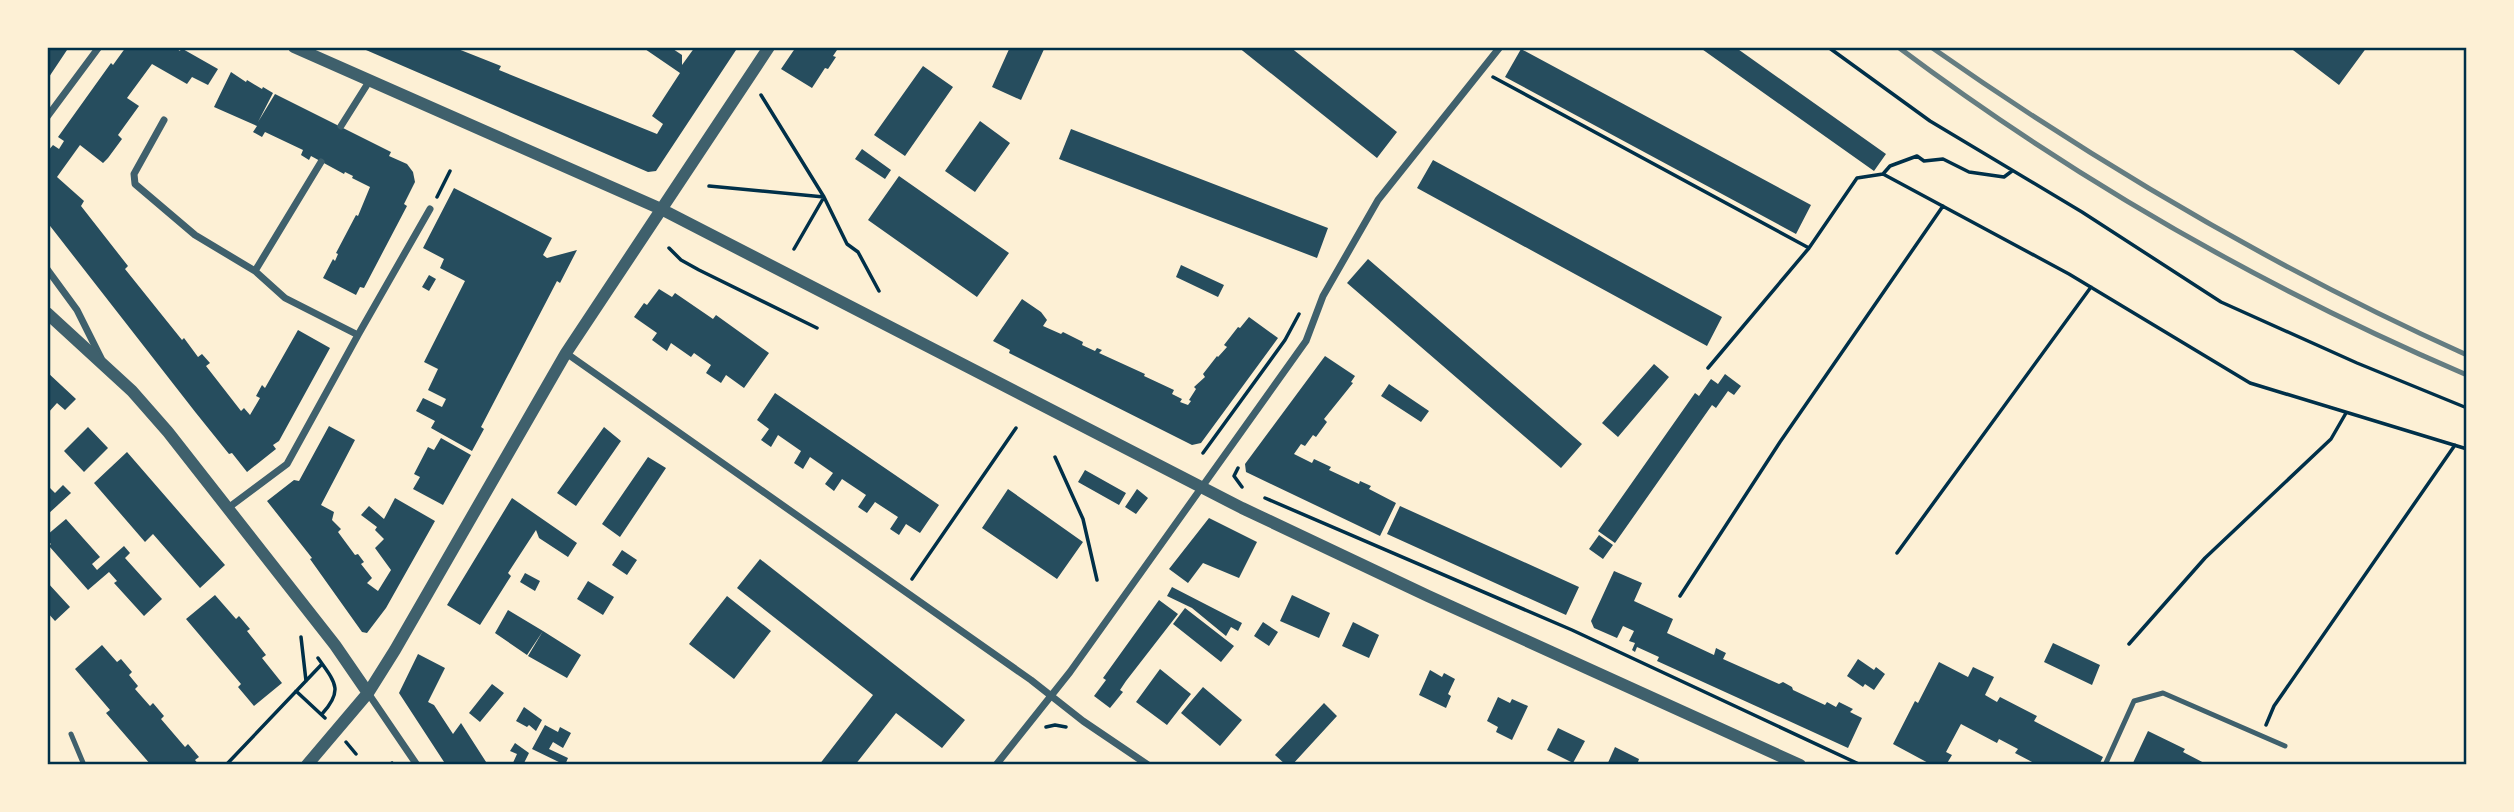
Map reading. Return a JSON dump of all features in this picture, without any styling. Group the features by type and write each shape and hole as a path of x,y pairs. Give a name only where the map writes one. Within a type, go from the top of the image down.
{"street":[{"path":"47,117 99,47"},
{"path":"294,47 661,209 1200,487 1784,762 1800,765"},
{"path":"307,765 368,693 396,650 566,353 769,47"},
{"path":"996,765 1052,696 1306,341 1323,296 1378,200 1500,47"},
{"path":"341,126 370,80"},
{"path":"164,120 134,174 135,184 195,235 255,271 285,298 358,335"},
{"path":"255,271 321,162"},
{"path":"228,508 287,464 430,209"},
{"path":"47,269 77,310 103,362"},
{"path":"47,313 103,362 167,432 335,645 417,765"},
{"path":"566,353 1148,765"}],"lane":[{"path":"2105,765 2134,701 2163,693 2285,746"},
{"path":"71,734 84,765"}],"path":[{"path":"1828,47 1930,121 2082,212 2221,302 2357,363 2467,408"},
{"path":"1482,71 1809,247"},
{"path":"761,95 824,197 847,244 859,252 879,291"},
{"path":"1883,174 1889,166 1917,156 1924,161 1943,159 1969,172 2004,177 2012,170"},
{"path":"430,209 450,171"},
{"path":"1708,368 1809,247 1857,178 1883,174 2091,287 2250,383 2467,449"},
{"path":"709,186 824,197"},
{"path":"794,249 824,197"},
{"path":"1679,596 1780,442 1943,206"},
{"path":"669,248 681,260 699,270 817,328"},
{"path":"1898,553 2091,287"},
{"path":"2129,644 2205,558 2331,439 2346,413"},
{"path":"911,579 1016,428"},
{"path":"2261,735 2274,706 2455,445"},
{"path":"1055,457 1083,519 1097,580"},
{"path":"1238,468 1234,476 1240,486 1251,492"},
{"path":"1263,497 1572,630 1860,765"},
{"path":"301,637 306,681"},
{"path":"318,658 334,681 337,691 335,699 322,714"},
{"path":"226,765 322,664"},
{"path":"1045,727 1055,724 1065,726 1074,733"}],"building":[{"path":"47,47 69,47 47,80"},
{"path":"126,47 174,47 180,51 181,48 218,69 208,85 192,77 187,84 152,64 127,98 139,106 118,135 122,139 108,158 103,163 80,145 57,177 84,201 81,206 128,266 125,269 182,340 184,338 198,357 202,354 210,363 206,366 241,411 244,408 250,415 260,398 256,396 262,385 265,388 298,330 330,348 279,441 273,445 276,449 247,472 196,413 47,222 47,152 53,145 59,149 64,141 58,137 111,63 113,65"},
{"path":"359,47 453,47 501,66 499,70 657,134 663,124 652,116 680,73 642,47 670,47 682,55 682,65 695,47 738,47 656,171 648,172"},
{"path":"796,47 839,47 833,56 836,57 812,88 781,69"},
{"path":"1010,47 1045,47 1021,100 992,87"},
{"path":"1238,47 1290,47 1397,132 1377,158"},
{"path":"1699,47 1735,47 1886,154 1874,171"},
{"path":"2289,47 2367,47 2339,85"},
{"path":"1521,49 1811,205 1796,234 1505,77"},
{"path":"923,66 953,87 905,156 874,135"},
{"path":"231,72 246,82 247,80 273,93 258,122 275,94 391,152 389,156 407,164 413,172 415,182 404,204 407,206 364,288 360,287 356,295 323,278 333,259 335,261 338,254 336,253 356,215 358,216 370,187 311,156 309,160 301,155 303,150 265,132 262,137 253,132 257,126 214,107"},
{"path":"980,121 1010,143 975,192 945,171"},
{"path":"1071,129 1328,228 1317,258 1059,159"},
{"path":"862,149 891,170 885,179 855,159"},
{"path":"1433,160 1722,317 1707,346 1417,188"},
{"path":"899,176 1009,253 977,297 868,220"},
{"path":"454,188 552,238 543,255 547,258 577,250 560,283 557,281 481,427 484,429 472,451 431,428 435,421 416,411 423,398 442,407 446,399 428,390 438,369 424,362 465,281 440,268 444,259 423,248"},
{"path":"1368,259 1582,444 1561,468 1347,283"},
{"path":"1181,265 1224,285 1218,297 1176,277"},
{"path":"429,275 436,279 429,291 422,287"},
{"path":"659,289 672,297 675,293 713,319 716,315 769,353 744,388 726,375 721,383 706,373 711,365 694,353 691,357 671,343 667,351 652,340 657,333 634,317"},
{"path":"1022,299 1041,312 1047,320 1043,326 1061,334 1063,332 1095,351 1097,348 1102,350 1099,353 1174,390 1172,394 1188,405 1196,389 1194,387 1205,377 1203,374 1227,347 1224,345 1238,327 1249,317 1278,338 1201,443 1192,445 1009,353 1010,350 993,341"},
{"path":"1325,356 1355,376 1351,382 1353,383 1324,419 1327,422 1316,437 1313,435 1305,446 1301,444 1294,454 1312,463 1314,459 1331,467 1329,470 1359,484 1360,481 1371,486 1369,489 1396,503 1380,536 1246,472 1245,464"},
{"path":"1654,364 1669,377 1618,437 1602,423"},
{"path":"47,372 76,399 65,410 57,403 47,414"},
{"path":"1725,374 1741,386 1734,395 1728,391 1716,408 1712,405 1615,543 1598,531 1695,393 1699,396 1711,379 1718,384"},
{"path":"1389,384 1429,411 1421,422 1381,396"},
{"path":"775,393 939,505 920,533 906,524 899,535 890,529 898,517 875,502 867,513 858,507 866,495 842,479 834,491 825,484 833,473 810,457 803,469 794,463 801,451 778,435 771,447 761,440 769,429 757,420"},
{"path":"329,426 355,440 321,505 334,512 332,520 341,529 338,532 355,555 358,554 364,562 361,564 372,578 367,583 378,591 391,570 375,548 384,539 375,530 377,527 361,515 369,506 384,519 395,498 435,521 386,608 367,633 362,632 310,559 312,558 267,501 294,480 299,481"},
{"path":"88,427 108,448 84,472 64,451"},
{"path":"604,427 621,441 576,506 557,493"},
{"path":"441,438 471,455 443,505 413,489 420,477 414,474 428,447 434,450"},
{"path":"127,452 225,565 200,588 153,534 145,542 94,483"},
{"path":"648,457 666,468 620,537 602,524"},
{"path":"1085,470 1126,493 1119,505 1078,482"},
{"path":"47,485 55,493 63,485 71,493 47,515"},
{"path":"1008,489 1083,542 1057,579 982,528"},
{"path":"1137,489 1148,498 1136,514 1125,507"},
{"path":"512,498 577,543 568,557 539,538 536,530 508,573 511,576 480,625 447,605"},
{"path":"1400,506 1579,587 1566,615 1387,534"},
{"path":"1209,518 1257,542 1239,578 1203,563 1188,583 1169,569"},
{"path":"66,519 100,557 92,564 97,570 124,546 130,553 125,558 162,599 144,616 114,583 117,581 109,572 88,590 49,546 51,544 47,540 47,535"},
{"path":"1599,535 1613,545 1603,559 1589,549"},
{"path":"622,550 637,560 627,575 612,565"},
{"path":"760,559 965,720 942,748 896,713 855,765 819,765 873,695 737,588"},
{"path":"1614,571 1642,583 1634,601 1673,619 1667,633 1714,655 1716,648 1726,653 1723,659 1779,684 1783,682 1793,690 1825,705 1827,702 1836,707 1839,702 1853,709 1850,712 1862,718 1848,748 1657,661 1659,657 1637,647 1635,652 1632,650 1635,643 1629,641 1634,631 1623,626 1617,638 1594,628 1591,621"},
{"path":"525,573 540,581 535,591 520,582"},
{"path":"588,581 614,597 603,615 577,599"},
{"path":"47,582 70,607 55,621 47,612"},
{"path":"1172,587 1242,623 1238,631 1231,627 1226,636 1192,608 1167,596"},
{"path":"215,595 236,619 239,616 250,629 247,631 266,655 262,658 282,683 254,706 238,687 241,684 186,619"},
{"path":"1292,595 1330,613 1319,638 1280,621"},
{"path":"727,596 771,631 734,679 689,644"},
{"path":"1159,600 1178,614 1126,681 1120,690 1123,692 1110,708 1094,696 1106,680 1103,678"},
{"path":"1185,608 1234,646 1221,662 1173,624"},
{"path":"508,610 543,631 527,655 495,633"},
{"path":"1263,622 1278,632 1269,646 1254,636"},
{"path":"1353,622 1379,635 1369,658 1342,646"},
{"path":"543,631 581,655 567,678 528,656"},
{"path":"2053,643 2100,665 2092,685 2044,662"},
{"path":"102,645 117,662 121,659 132,672 129,675 138,686 135,689 150,706 153,703 164,716 161,719 185,747 188,744 199,757 195,760 199,765 151,765 106,713 110,710 75,669"},
{"path":"418,654 445,668 428,702 434,705 453,734 461,723 488,765 446,765 399,693"},
{"path":"1858,659 1885,674 1874,690 1865,684 1863,687 1847,676"},
{"path":"1939,662 1968,677 1973,667 1994,677 1985,695 1997,702 2000,697 2037,716 2034,721 2103,757 2099,765 2038,765 2015,753 2018,749 1999,739 1997,743 1961,724 1946,752 1952,755 1946,765 1932,765 1893,744"},
{"path":"1160,669 1191,694 1167,725 1136,702"},
{"path":"1430,670 1442,677 1444,673 1455,679 1448,694 1451,696 1446,708 1419,695"},
{"path":"492,684 504,693 480,722 469,713"},
{"path":"1203,687 1242,720 1220,746 1181,713"},
{"path":"1498,697 1510,703 1512,699 1528,706 1512,740 1496,732 1498,727 1487,721"},
{"path":"1324,703 1337,716 1292,765 1286,765 1275,755"},
{"path":"524,707 542,720 536,731 529,725 527,727 516,721"},
{"path":"545,725 558,732 560,727 571,733 563,748 553,742 549,749 568,758 565,765 532,749"},
{"path":"1558,728 1585,741 1573,763 1547,750"},
{"path":"2148,731 2185,749 2183,752 2208,765 2132,765"},
{"path":"515,743 529,753 523,765 512,765 517,754 510,751"},
{"path":"1615,747 1639,759 1637,765 1607,765"}],"railway":[{"path":"1898,47 2032,141 2173,228 2318,306 2467,375"},
{"path":"1931,47 2060,133 2192,214 2327,288 2467,355"}]}
